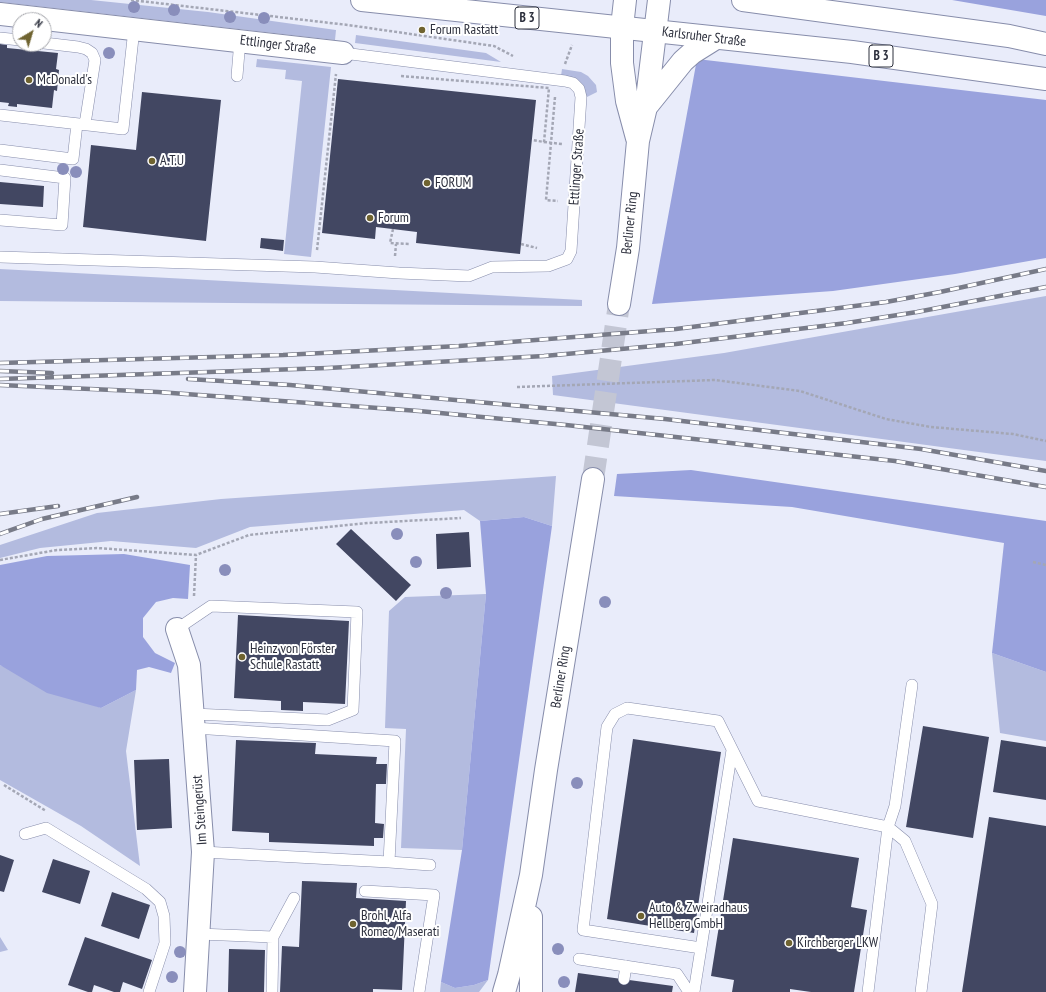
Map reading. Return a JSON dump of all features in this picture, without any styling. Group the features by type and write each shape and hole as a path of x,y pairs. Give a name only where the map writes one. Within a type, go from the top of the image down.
{"street":[{"name":"Karlsruher Straße","path":"362,0 852,52 1046,79"},
{"name":"Berliner Ring","path":"625,0 622,27 622,63 626,94 638,141"},
{"name":"Berliner Ring","path":"619,304 628,248 638,141 646,107 659,0"},
{"path":"750,0 1001,35 1046,44"},
{"name":"Ettlinger Straße","path":"0,14 240,40 343,53"},
{"path":"646,107 683,60 716,38"},
{"name":"Berliner Ring","path":"504,992 531,875 546,770 593,479"},
{"name":"Im Steingerüst","path":"177,629 189,665 203,852 195,992"},
{"name":"Berliner Ring","path":"531,875 531,992"}],"lane":[{"path":"0,114 123,129 134,29"},
{"path":"0,38 12,39"},
{"path":"237,76 240,40"},
{"path":"0,150 73,159 95,60 92,53 86,49 52,44"},
{"name":"Ettlinger Straße","path":"0,257 315,267 469,276 492,268 548,266 567,259 571,251 582,97 579,89 573,83 565,80 343,53"},
{"path":"0,170 66,178 62,225 0,220"},
{"path":"177,629 211,606 357,612 353,710 328,720 194,721"},
{"path":"868,992 888,827 895,806 912,685"},
{"path":"701,948 583,930 607,727 615,714 627,708 718,721 758,801 888,827 904,841 932,904 921,992"},
{"path":"194,721 395,741 390,862"},
{"path":"694,992 732,750"},
{"path":"25,834 46,828 146,888 160,902 164,916 165,943 148,992"},
{"path":"203,852 430,865"},
{"path":"365,891 434,895 419,992"},
{"path":"272,992 273,937 294,898"},
{"path":"199,934 273,937"},
{"path":"579,959 677,974 689,992"},
{"path":"624,979 626,966"}],"path":[{"path":"131,0 340,24 494,46 520,58"},
{"path":"401,76 548,88 544,142"},
{"path":"317,241 335,81"},
{"path":"546,200 555,94"},
{"path":"532,140 558,144"},
{"path":"393,229 390,244 410,244"},
{"path":"396,244 394,256 401,256"},
{"path":"521,244 539,248"},
{"path":"517,387 715,380 800,391 886,419 931,427 1013,434 1046,441"},
{"path":"0,560 57,550 89,549 139,550 196,555 249,535 368,524 461,518"},
{"path":"177,629 194,601 196,555"},
{"path":"1033,562 1046,565"}],"shaded area":[{"path":"0,0 91,0 208,12 336,30 335,40 0,2"},
{"path":"952,0 1046,0 1046,16"},
{"path":"356,35 486,53 501,62 355,43"},
{"path":"257,59 331,67 311,257 284,254 302,81 285,79 286,70 256,67"},
{"path":"697,59 1046,100 1046,258 955,274 833,291 652,304"},
{"path":"562,69 581,72 588,76 596,85 597,92 585,98 561,76"},
{"path":"0,269 582,300 582,306 0,301"},
{"path":"1046,296 1046,461 553,395 552,376 724,353"},
{"path":"691,470 1046,521 1046,672 992,653 1004,543 792,507 614,496 617,474"},
{"path":"556,476 552,526 524,517 480,521 464,510 250,527 196,548 111,541 40,548 0,558 0,545 97,513 221,499"},
{"path":"524,517 552,526 488,980 474,985 455,988 441,982 462,850 486,594 480,521"},
{"path":"124,554 190,565 188,599 173,598 156,602 143,618 143,637 155,653 175,663 171,673 149,667 137,670 136,690 101,708 47,693 0,665 0,565 47,556"},
{"path":"486,594 462,850 401,848 406,729 385,728 389,611 405,597"},
{"path":"992,653 1046,672 1046,741 1000,733"},
{"path":"0,665 101,708 136,690 126,751 140,866 81,826 0,780"},
{"path":"0,937 8,950 0,952"},
{"path":"488,980 479,992 440,992 441,982 455,988 474,985"}],"building":[{"name":"McDonald's","path":"0,44 7,45 7,48 12,48 12,52 58,53 56,69 59,70 57,91 54,90 52,108 17,104 17,107 8,106 9,103 0,102"},
{"name":"FORUM","path":"338,79 536,100 520,254 416,243 417,232 376,227 375,239 322,233"},
{"name":"A.T.U","path":"142,92 221,100 206,241 83,227 91,145 136,150"},
{"path":"0,182 44,186 43,207 0,204"},
{"path":"261,238 284,240 283,251 260,248"},
{"path":"351,529 411,585 396,601 336,544"},
{"path":"469,532 471,567 437,569 436,534"},
{"path":"238,615 349,621 345,704 303,702 303,711 281,710 281,701 234,698"},
{"path":"923,726 989,737 973,838 906,827"},
{"path":"633,739 721,752 694,933 607,919"},
{"path":"236,740 316,743 315,754 377,757 376,764 387,764 386,784 376,784 375,823 384,824 383,838 374,838 374,846 269,842 269,833 232,831"},
{"path":"1001,740 1046,747 1046,800 993,792"},
{"path":"169,759 172,828 137,830 134,760"},
{"path":"989,817 1046,826 1046,992 962,992"},
{"name":"Kirchberger LKW","path":"733,838 859,858 851,907 867,910 854,992 811,992 790,989 790,992 732,992 734,980 711,976"},
{"path":"0,855 14,860 4,892 0,891"},
{"path":"53,859 90,871 80,904 42,892"},
{"name":"Brohl, Alfa Romeo/Maserati","path":"302,881 357,883 356,898 406,901 402,990 373,989 373,992 280,992 282,946 299,947"},
{"path":"112,892 150,905 139,939 101,926"},
{"path":"85,937 152,960 142,989 123,982 120,992 114,992 94,985 92,992 88,992 68,985"},
{"path":"229,949 265,950 264,992 228,992"},
{"path":"578,973 673,986 672,992 575,992"}],"tunnel":[{"path":"593,479 619,304"}],"railway":[{"path":"0,363 283,355 459,346 676,329 886,302 1046,269"},
{"path":"0,379 328,368 544,356 676,344 847,323 917,312 1046,287"},
{"path":"0,371 52,373"},
{"path":"188,379 290,385 665,419 921,449 1046,471"},
{"path":"0,385 158,392 419,411 566,425 895,461 1046,487"},
{"path":"0,534 42,519 137,497"},
{"path":"0,514 58,506"}],"place":[{"name":"Forum Rastatt","path":"422,30"},
{"name":"McDonald's","path":"29,80"},
{"name":"A.T.U","path":"152,161"},
{"name":"FORUM","path":"427,183"},
{"name":"Forum","path":"370,218"},
{"name":"Heinz von Förster Schule Rastatt","path":"242,657"},
{"name":"Auto & Zweiradhaus Hellberg GmbH","path":"641,916"},
{"name":"Brohl, Alfa Romeo/Maserati","path":"353,924"},
{"name":"Kirchberger LKW","path":"789,943"}]}
